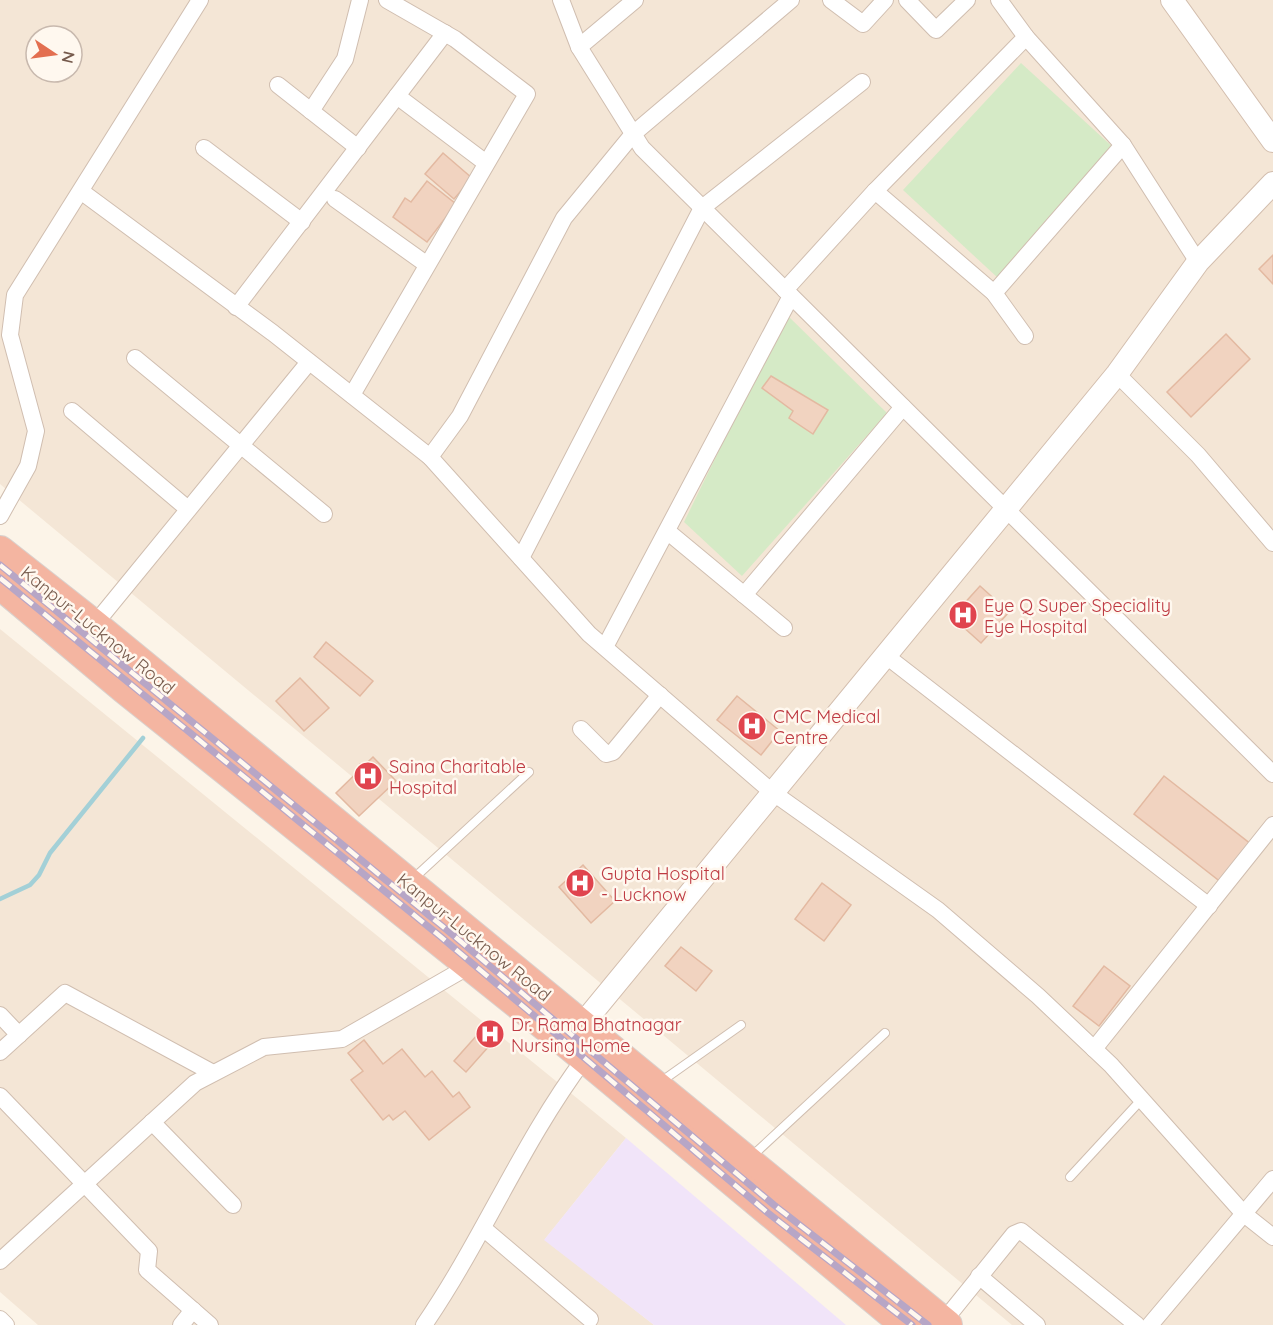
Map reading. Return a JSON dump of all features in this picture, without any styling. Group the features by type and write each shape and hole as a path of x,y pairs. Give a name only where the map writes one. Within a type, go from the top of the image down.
{"highway":[{"name":"Kanpur-Lucknow Road","path":"0,551 94,625 408,883 578,1042 906,1325"},
{"name":"Kanpur-Lucknow Road","path":"0,584 124,688 471,965 578,1042 653,1086 945,1323"}],"street":[{"path":"0,516 28,466 36,431 10,335 15,295 82,192 200,0"},
{"path":"311,111 345,59 360,0"},
{"path":"352,395 426,264 527,94 445,33 387,0"},
{"path":"561,0 579,47 642,148 1273,774"},
{"path":"579,47 635,0"},
{"path":"430,457 460,416 564,218 633,134 791,0"},
{"path":"831,0 863,24 885,0"},
{"path":"907,0 936,30 967,0"},
{"path":"999,0 1026,37 1123,145 1198,262"},
{"path":"1172,0 1273,141"},
{"path":"236,307 445,33"},
{"path":"605,647 667,531 788,293 875,191 1026,37"},
{"path":"521,558 702,208 862,82"},
{"path":"278,85 358,148"},
{"path":"398,96 486,163"},
{"path":"994,293 1123,145"},
{"path":"204,148 302,222"},
{"path":"424,1325 483,1228 546,1113 578,1042 772,792 1117,374 1198,262 1273,183"},
{"path":"875,191 994,293 1025,336"},
{"path":"82,192 309,362 430,457 590,634 772,792 938,910 1094,1048 1244,1214 1273,1237"},
{"path":"335,199 426,264"},
{"path":"135,358 324,514"},
{"path":"94,625 309,362"},
{"path":"1117,374 1198,455 1273,543"},
{"path":"744,594 903,408"},
{"path":"72,411 188,509"},
{"path":"667,531 784,628"},
{"path":"885,655 1209,906"},
{"path":"581,729 606,754 613,752 660,695"},
{"path":"1094,1048 1273,825"},
{"path":"0,1261 195,1083 264,1047 342,1039 471,965"},
{"path":"0,1052 65,993 213,1073"},
{"path":"0,1015 19,1035"},
{"path":"0,1096 149,1251 147,1270 210,1325"},
{"path":"152,1122 233,1205"},
{"path":"1150,1325 1273,1179"},
{"path":"483,1228 590,1319"},
{"path":"945,1323 979,1275 1014,1234 1022,1231 1137,1325"},
{"path":"979,1275 1037,1325"},
{"path":"181,1325 193,1310"},
{"path":"0,1319 6,1325"}],"lane":[{"path":"408,883 529,772"},
{"path":"653,1086 741,1025"},
{"path":"746,1162 885,1033"},
{"path":"1070,1178 1142,1099"}],"shaded area":[{"path":"0,0 1273,0 1273,1325 1012,1325 0,484"},
{"path":"0,629 626,1138 545,1239 654,1325 38,1325 0,1292"},
{"path":"626,1138 846,1325 654,1325 544,1240"}],"green space":[{"path":"1021,63 1116,150 998,278 903,190"},
{"path":"786,314 887,413 742,576 684,522"}],"building":[{"path":"443,153 472,178 454,199 425,174"},
{"path":"427,181 456,204 427,242 393,217 405,198 411,202"},
{"path":"1273,255 1273,284 1259,269"},
{"path":"1226,334 1250,359 1191,417 1167,392"},
{"path":"771,376 828,410 813,434 789,418 793,411 762,388"},
{"path":"980,586 1009,612 981,643 952,617"},
{"path":"326,642 373,681 360,696 314,657"},
{"path":"300,678 329,708 304,731 276,701"},
{"path":"737,696 780,731 761,755 717,720"},
{"path":"373,757 396,781 359,816 336,793"},
{"path":"1164,776 1252,845 1222,883 1134,814"},
{"path":"583,865 615,901 591,923 559,887"},
{"path":"822,883 851,905 824,941 795,919"},
{"path":"681,947 712,971 696,991 665,966"},
{"path":"1104,966 1130,986 1099,1026 1073,1006"},
{"path":"486,1025 498,1036 466,1072 454,1061"},
{"path":"364,1040 383,1064 402,1049 425,1077 432,1071 453,1097 459,1092 470,1107 429,1140 405,1111 393,1120 389,1115 383,1120 351,1080 363,1071 348,1053"}],"waterway":[{"path":"0,899 30,885 39,875 50,853 143,738"}],"railway":[{"path":"0,565 447,930 774,1205 928,1325"},
{"path":"0,578 441,937 768,1213 912,1325"}],"place":[{"name":"Eye Q Super Speciality Eye Hospital","path":"963,615"},
{"name":"CMC Medical Centre","path":"752,726"},
{"name":"Saina Charitable Hospital","path":"368,776"},
{"name":"Gupta Hospital - Lucknow","path":"580,883"},
{"name":"Dr. Rama Bhatnagar Nursing Home","path":"490,1034"}]}
